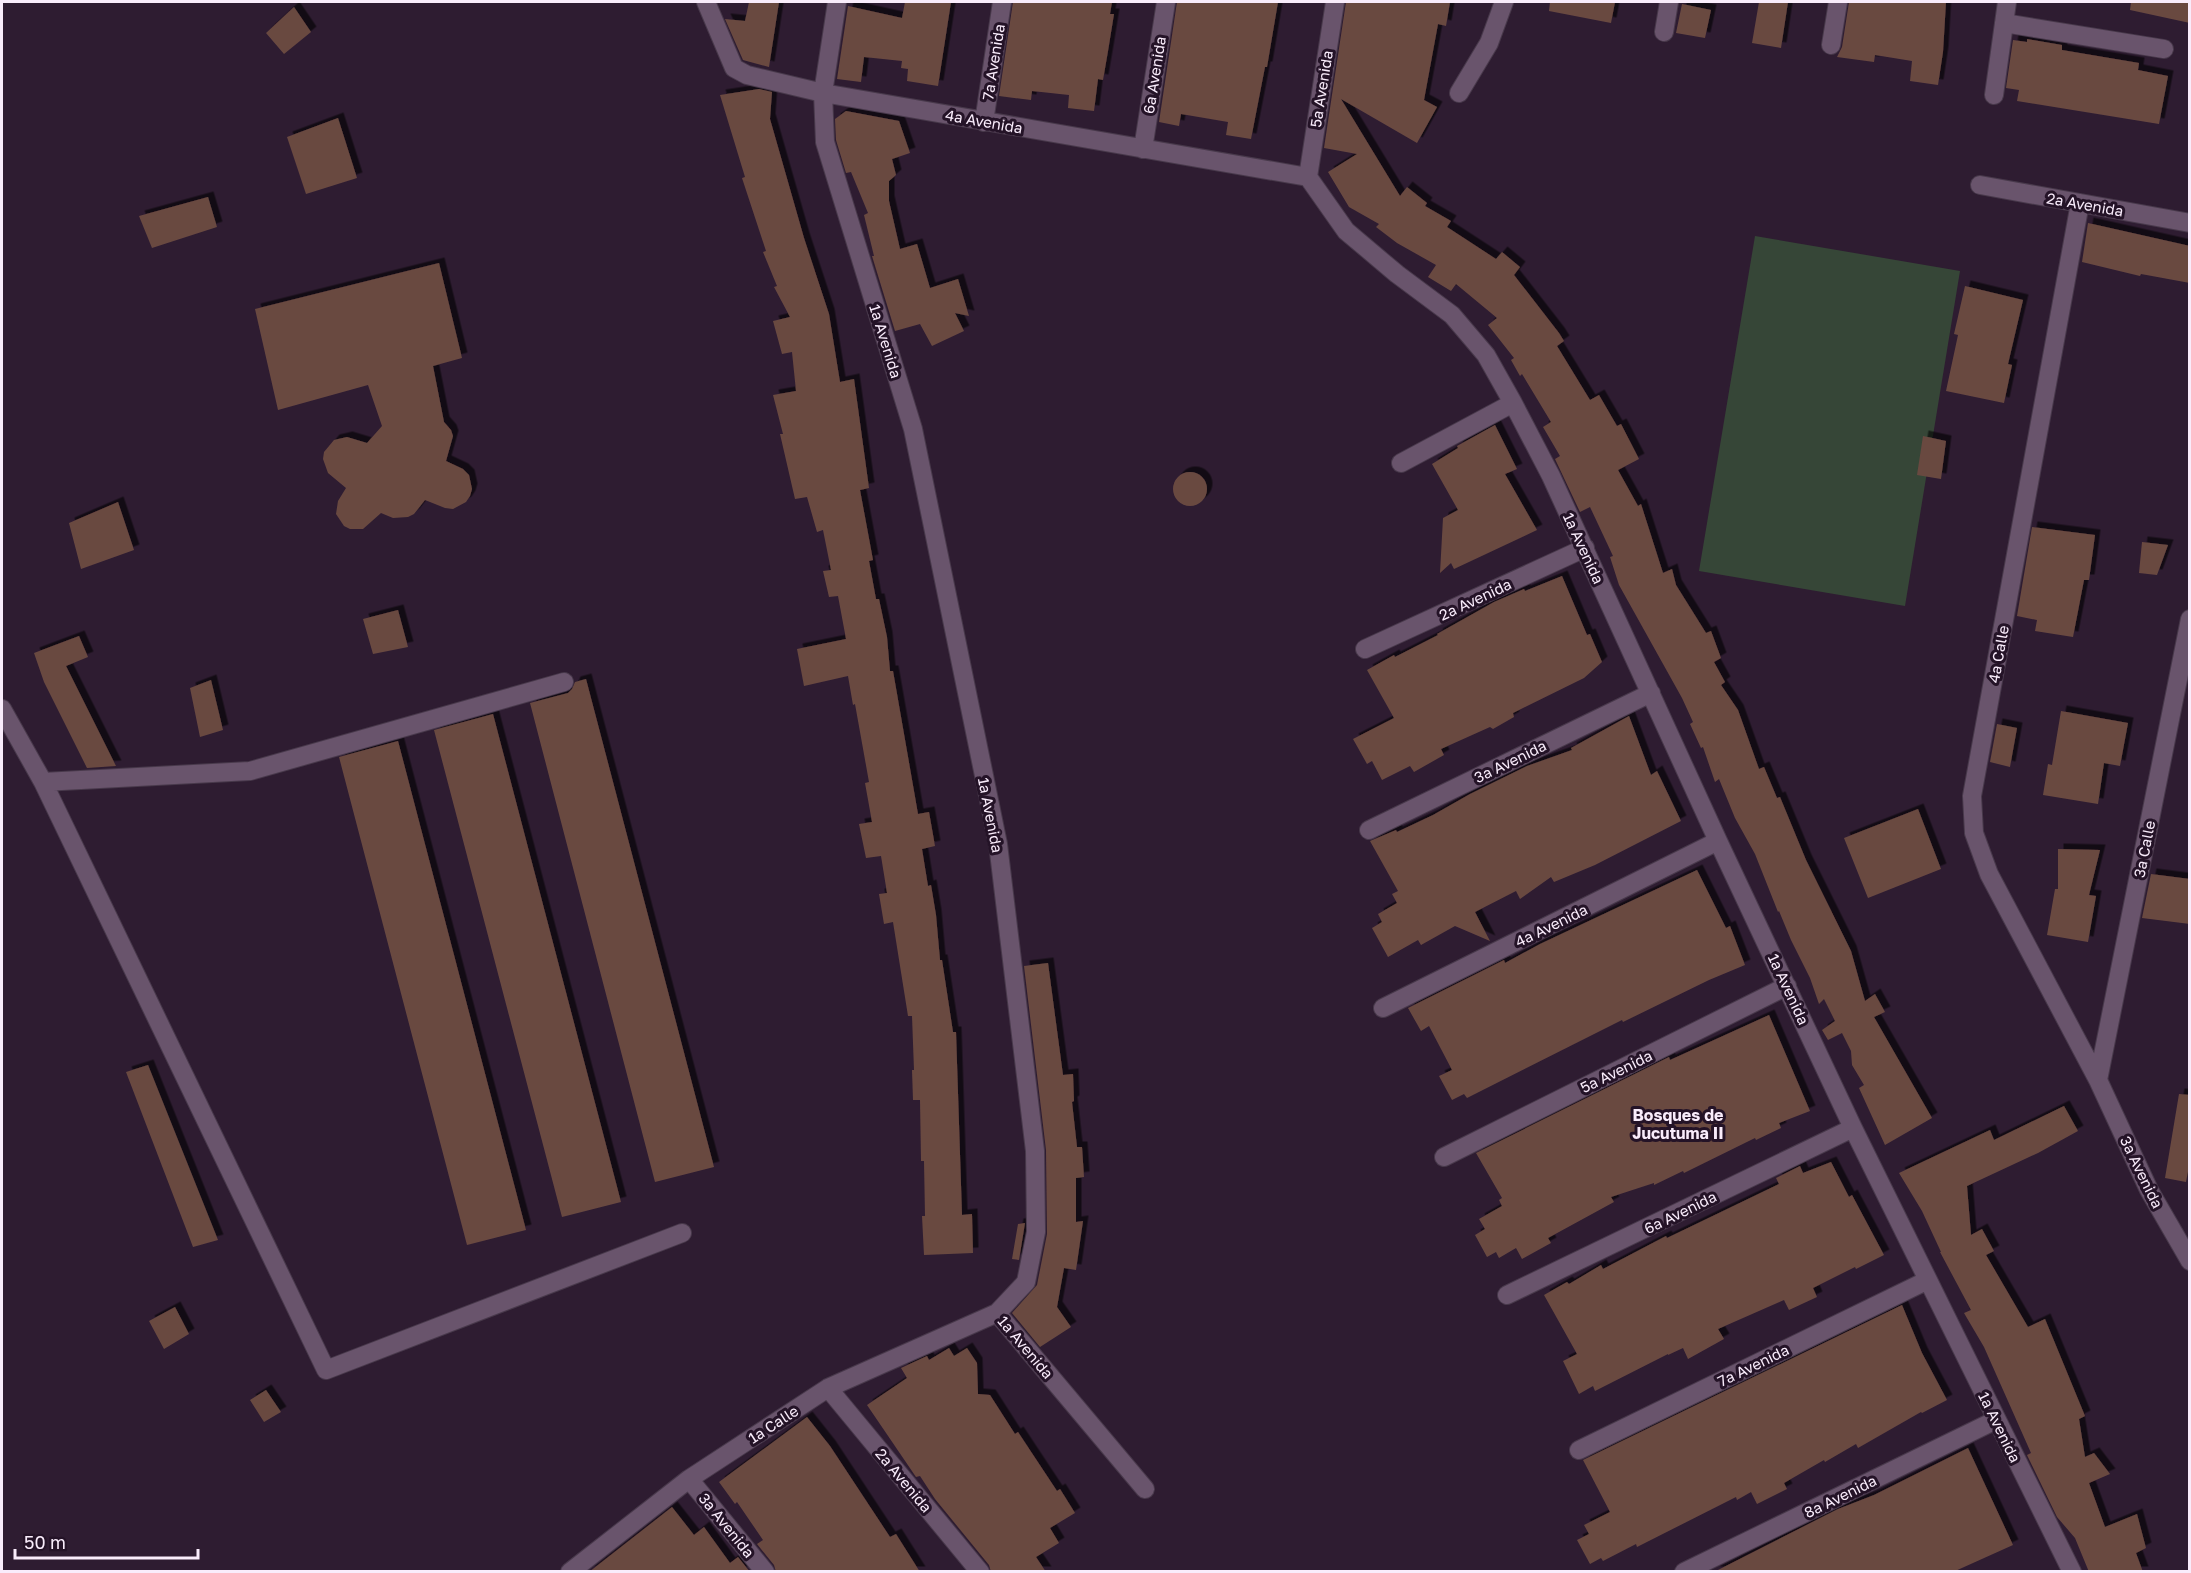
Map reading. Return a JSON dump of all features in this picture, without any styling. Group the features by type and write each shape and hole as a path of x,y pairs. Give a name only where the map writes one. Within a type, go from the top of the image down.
{"street":[{"name":"4a Avenida","path":"706,2 735,68 747,75 823,93 1308,177"},
{"path":"823,93 837,2"},
{"name":"7a Avenida","path":"984,122 1002,2"},
{"name":"6a Avenida","path":"1143,149 1166,2"},
{"name":"5a Avenida","path":"1308,177 1335,2"},
{"path":"1459,93 1490,43 1504,2"},
{"path":"1664,32 1669,2"},
{"path":"1831,45 1838,2"},
{"path":"1994,95 2007,2"},
{"path":"2004,23 2164,49"},
{"name":"1a Avenida","path":"823,93 825,142 913,429 998,844 1035,1151 1036,1232 1026,1282 997,1313 1145,1489"},
{"name":"1a Avenida","path":"1308,177 1346,231 1397,274 1452,315 1486,355 1513,403 1585,548 1853,1128 2069,1570"},
{"name":"2a Avenida","path":"1980,185 2190,223"},
{"name":"4a Calle","path":"2080,203 1972,796 1974,833 1989,873 2098,1080"},
{"path":"1401,463 1513,403"},
{"name":"2a Avenida","path":"1365,649 1585,548"},
{"name":"3a Calle","path":"2098,1080 2190,619"},
{"path":"44,782 250,771 564,682"},
{"name":"3a Avenida","path":"1369,830 1651,693"},
{"path":"2,709 44,782 326,1370 682,1233"},
{"name":"4a Avenida","path":"1383,1008 1719,841"},
{"name":"5a Avenida","path":"1444,1157 1787,986"},
{"name":"3a Avenida","path":"2098,1080 2149,1190 2190,1261"},
{"name":"6a Avenida","path":"1507,1295 1853,1128"},
{"name":"7a Avenida","path":"1579,1450 1928,1280"},
{"name":"1a Calle","path":"570,1572 689,1479 828,1388 997,1313"},
{"name":"2a Avenida","path":"828,1388 980,1572"},
{"name":"8a Avenida","path":"1684,1572 1996,1420"},
{"name":"3a Avenida","path":"689,1479 765,1572"}],"green space":[{"path":"1755,236 1960,271 1905,606 1699,571"}],"building":[{"path":"749,2 779,2 769,67 743,60 725,19 745,21"},
{"path":"905,2 951,2 938,86 907,81 908,69 901,68 902,61 864,57 861,82 837,79 848,6 902,18"},
{"path":"1013,2 1112,2 1110,14 1114,14 1108,51 1103,80 1098,79 1094,111 1068,108 1069,95 1032,91 1031,100 999,96"},
{"path":"1177,2 1278,2 1251,139 1226,135 1228,122 1181,114 1179,126 1159,122"},
{"path":"1346,2 1450,2 1446,26 1438,24 1424,100 1437,107 1417,143 1341,99 1400,196 1407,187 1427,203 1425,206 1451,221 1447,227 1496,259 1502,252 1520,267 1514,275 1564,341 1557,346 1590,400 1599,395 1617,426 1621,424 1639,459 1618,470 1638,506 1641,504 1663,573 1672,569 1676,585 1706,633 1711,631 1721,658 1714,662 1725,682 1721,685 1738,710 1759,769 1764,767 1777,798 1780,797 1806,860 1851,951 1865,1001 1875,994 1885,1012 1874,1017 1932,1118 1885,1145 1859,1088 1864,1085 1852,1065 1851,1051 1842,1033 1828,1040 1822,1030 1835,1021 1824,999 1819,1004 1810,978 1778,912 1755,854 1735,818 1719,779 1715,782 1703,747 1701,748 1690,724 1693,722 1682,698 1619,585 1610,557 1613,556 1590,507 1580,512 1555,459 1560,456 1543,427 1551,422 1522,374 1520,376 1511,360 1514,358 1488,325 1497,318 1456,284 1451,291 1428,277 1436,265 1397,243 1376,227 1379,224 1349,207 1328,172 1357,154 1324,148"},
{"path":"1550,2 1615,2 1611,23 1549,11"},
{"path":"1759,2 1788,2 1781,48 1752,43"},
{"path":"1849,2 1946,2 1943,52 1938,85 1910,81 1912,61 1875,55 1874,62 1837,57 1842,47"},
{"path":"2131,2 2190,2 2190,23 2130,10"},
{"path":"1682,4 1711,10 1705,38 1676,33"},
{"path":"294,7 311,32 284,54 266,33"},
{"path":"2027,39 2062,45 2062,50 2139,63 2138,70 2168,76 2159,124 2017,101 2019,90 2006,88 2013,40 2027,42"},
{"path":"759,89 772,92 770,119 804,238 829,314 840,382 854,379 869,488 860,490 873,560 869,561 876,599 879,599 887,637 890,671 893,671 918,814 929,812 935,846 922,849 928,886 931,885 940,960 942,960 953,1032 956,1032 962,1215 972,1214 973,1253 924,1255 922,1216 925,1216 924,1161 921,1161 920,1100 913,1100 912,1016 908,1016 893,922 884,924 879,894 887,893 881,856 866,858 859,824 872,822 865,783 869,782 855,704 853,705 848,676 804,686 797,649 846,639 838,596 829,597 823,571 831,570 823,530 817,532 807,497 795,499 773,395 796,391 792,352 782,354 773,321 790,317 774,287 777,286 763,252 766,251 742,178 745,177 720,95"},
{"path":"846,111 899,121 910,153 892,159 896,175 889,181 889,201 900,249 917,244 930,288 958,279 969,316 955,313 964,331 932,346 920,324 895,331 872,256 874,256 864,215 868,213 851,172 846,173 836,140 835,119"},
{"path":"338,118 357,178 306,194 287,137"},
{"path":"208,197 217,227 152,248 139,216"},
{"path":"2088,223 2190,246 2190,283 2141,274 2140,276 2082,262"},
{"path":"439,263 462,358 433,366 444,422 453,436 446,461 463,469 469,475 472,489 470,496 466,502 453,509 425,500 414,514 408,517 393,518 381,513 363,529 350,529 344,526 336,514 338,501 346,488 328,473 323,459 324,452 334,440 347,437 367,443 382,426 368,385 278,410 255,309"},
{"path":"1965,286 2023,300 2008,364 2012,365 2004,403 1946,391 1958,335 1954,334"},
{"path":"1495,425 1517,469 1505,474 1537,530 1454,569 1451,563 1440,573 1443,518 1458,510 1432,464 1458,448 1457,446"},
{"path":"1923,436 1946,441 1941,479 1917,475"},
{"path":"1190,472 1202,477 1207,489 1202,501 1190,506 1178,501 1173,489 1178,477"},
{"path":"118,502 134,550 81,569 69,523"},
{"path":"2032,527 2095,535 2089,580 2084,580 2073,637 2035,631 2037,620 2017,616"},
{"path":"2142,542 2168,545 2157,575 2139,573"},
{"path":"1562,576 1587,635 1590,634 1602,662 1584,678 1513,713 1514,717 1493,729 1490,727 1441,749 1444,755 1414,772 1410,766 1382,780 1372,761 1367,764 1353,739 1394,718 1367,670 1438,635 1494,602"},
{"path":"398,610 408,647 373,654 363,619"},
{"path":"79,636 88,657 66,666 116,766 87,768 44,682 34,653"},
{"path":"586,679 714,1167 655,1182 530,703 568,693 575,682"},
{"path":"211,680 223,730 200,737 190,688"},
{"path":"2061,711 2128,723 2120,766 2104,763 2098,804 2043,795 2048,764 2052,765"},
{"path":"493,714 621,1202 562,1217 434,730"},
{"path":"1629,716 1651,775 1657,771 1681,821 1595,865 1554,882 1551,877 1520,899 1516,891 1475,912 1490,941 1455,926 1421,945 1418,940 1388,957 1372,928 1382,922 1378,914 1397,903 1392,894 1398,891 1370,841 1396,830 1397,832 1433,815 1527,766 1572,750 1571,748"},
{"path":"1997,724 2017,728 2010,767 1990,762"},
{"path":"398,741 526,1230 467,1245 339,757"},
{"path":"1918,809 1941,869 1868,898 1844,838"},
{"path":"2058,849 2100,850 2089,895 2096,896 2088,942 2047,935 2055,889 2058,889"},
{"path":"1697,870 1726,928 1730,926 1745,965 1623,1022 1622,1020 1467,1098 1464,1094 1452,1100 1439,1076 1452,1070 1429,1026 1421,1031 1408,1008 1504,960 1505,963 1540,944"},
{"path":"2151,874 2190,879 2190,924 2142,918"},
{"path":"1048,963 1063,1075 1073,1074 1074,1101 1072,1102 1077,1147 1082,1147 1084,1177 1076,1178 1076,1222 1083,1221 1076,1270 1064,1268 1057,1307 1071,1327 1040,1347 1012,1313 1037,1285 1047,1234 1046,1150 1024,966"},
{"path":"1769,1015 1810,1111 1779,1123 1781,1128 1756,1140 1755,1138 1684,1173 1683,1171 1654,1185 1654,1183 1611,1197 1614,1202 1548,1238 1551,1243 1522,1259 1516,1248 1499,1258 1496,1252 1487,1257 1475,1235 1485,1229 1479,1219 1502,1206 1499,1200 1502,1198 1476,1153 1669,1057 1670,1060"},
{"path":"148,1065 218,1240 193,1247 126,1072"},
{"path":"2179,1094 2190,1095 2190,1161 2186,1182 2165,1178"},
{"path":"2064,1106 2078,1131 2038,1153 1967,1186 1971,1235 1982,1229 1994,1251 1986,1255 2028,1327 2045,1319 2085,1416 2079,1419 2085,1457 2094,1453 2110,1474 2089,1483 2105,1527 2137,1514 2146,1548 2136,1553 2143,1572 2089,1572 2075,1538 2057,1517 2027,1455 2031,1453 1984,1347 1964,1313 1971,1310 1940,1252 1922,1211 1899,1173 1990,1130 1994,1140"},
{"path":"1831,1162 1849,1197 1852,1195 1884,1255 1813,1288 1817,1297 1789,1310 1784,1300 1718,1329 1724,1339 1688,1359 1683,1348 1595,1391 1593,1386 1579,1394 1563,1361 1577,1354 1544,1295 1567,1282 1569,1284 1601,1265 1603,1269 1666,1236 1667,1238 1779,1184 1776,1178 1800,1166 1803,1173"},
{"path":"1025,1223 1019,1260 1012,1259 1018,1224"},
{"path":"1902,1305 1922,1353 1947,1400 1858,1448 1856,1444 1825,1462 1824,1460 1784,1483 1787,1489 1757,1504 1751,1492 1737,1500 1736,1497 1637,1547 1636,1544 1603,1561 1601,1558 1590,1564 1577,1540 1589,1534 1584,1525 1610,1512 1583,1460"},
{"path":"175,1307 189,1334 164,1349 149,1321"},
{"path":"949,1348 954,1356 967,1348 977,1363 978,1394 990,1395 1015,1434 1018,1432 1057,1491 1060,1489 1075,1513 1050,1528 1059,1543 1036,1557 1046,1572 991,1572 989,1565 935,1499 920,1476 916,1477 867,1405 907,1378 901,1368 927,1356 929,1360"},
{"path":"266,1390 281,1412 264,1422 250,1400"},
{"path":"807,1417 830,1446 890,1537 896,1534 920,1572 776,1572 774,1565 757,1544 763,1540 737,1502 735,1504 719,1482"},
{"path":"1968,1448 2013,1545 1953,1572 1714,1572 1838,1509 1874,1495"},
{"path":"672,1507 694,1535 704,1527 730,1563 738,1557 750,1572 589,1572"}],"district":[{"name":"Bosques de Jucutuma II","path":"1678,1124"}]}
